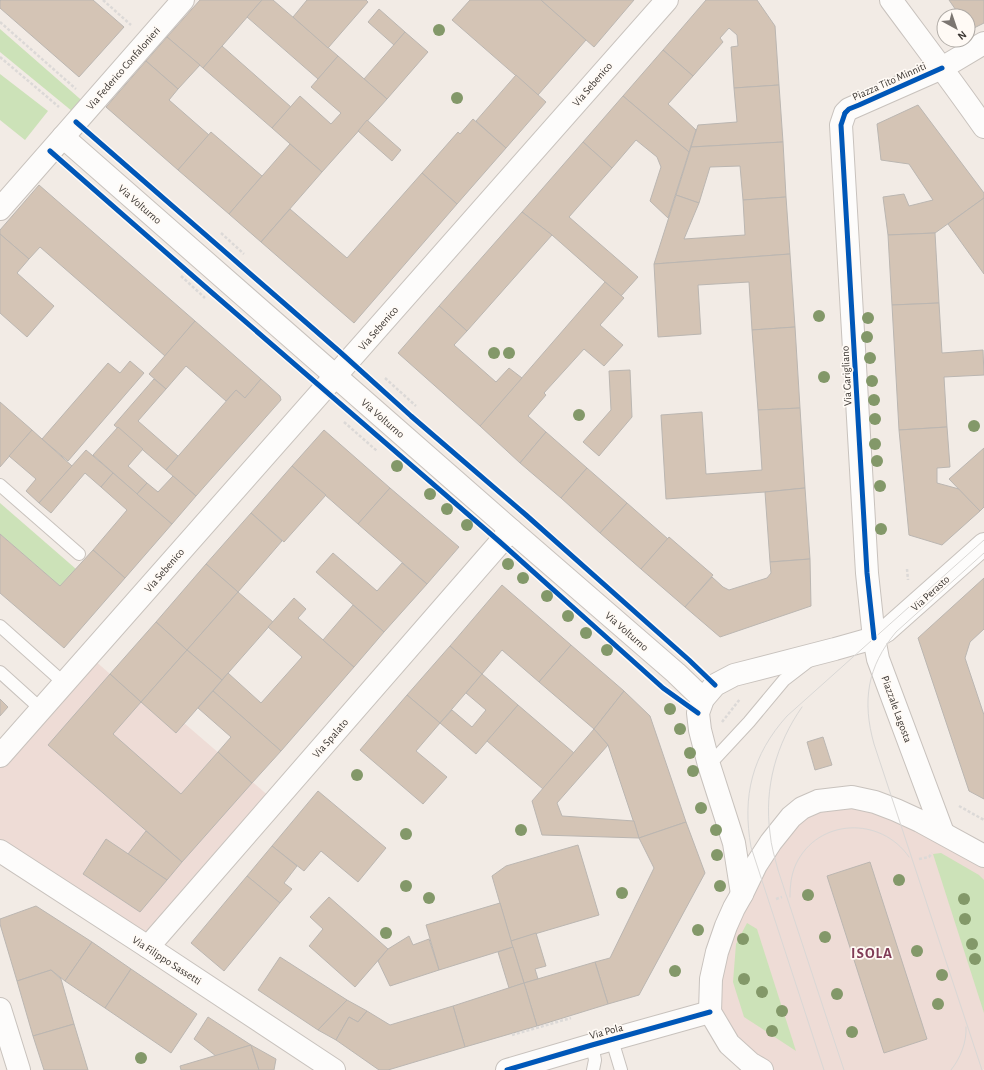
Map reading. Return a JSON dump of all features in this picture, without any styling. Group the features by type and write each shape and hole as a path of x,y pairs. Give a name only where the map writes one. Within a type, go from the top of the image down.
{"street":[{"name":"Via Federico Confalonieri","path":"0,209 183,0"},
{"name":"Via Sebenico","path":"0,756 667,0"},
{"name":"Piazza Tito Minniti","path":"845,113 849,109 942,68 891,0"},
{"path":"984,43 942,68 984,127"},
{"name":"Via Garigliano","path":"845,113 841,125 867,573 874,638"},
{"name":"Via Volturno","path":"70,129 336,376 676,673 703,699"},
{"name":"Via Spalato","path":"148,947 511,530"},
{"name":"Via Perasto","path":"874,638 891,627 984,544"},
{"path":"742,894 734,843 700,730 698,713 703,699 715,685 734,675 819,654 874,638"},
{"name":"Piazzale Lagosta","path":"874,638 878,659 943,833"},
{"path":"762,1070 750,1063 728,1044 710,1012 711,979 717,952 734,908 756,865 771,842 791,817 802,808 818,800 852,797 875,802 896,810 943,833 984,856"},
{"name":"Via Filippo Sassetti","path":"0,851 334,1070"},
{"path":"0,1009 20,1070"},
{"name":"Via Pola","path":"506,1070 710,1012"}],"lane":[{"path":"0,485 79,554"},
{"path":"0,626 64,683"},
{"path":"710,765 784,680 819,654"},
{"path":"0,672 42,709"},
{"path":"593,1070 602,1042"},
{"path":"602,1042 621,1070"}],"path":[{"path":"103,0 148,39"},
{"path":"0,22 78,90"},
{"path":"0,57 70,129"},
{"path":"221,233 244,254"},
{"path":"181,276 205,298"},
{"path":"385,378 416,406"},
{"path":"344,422 377,450"},
{"path":"720,725 740,699"},
{"path":"959,806 984,820"},
{"path":"919,859 929,857"},
{"path":"776,899 782,897"},
{"path":"512,1035 571,1018"}],"shaded area":[{"path":"93,659 176,732 184,723 271,798 148,940 0,844 0,763"},
{"path":"856,804 984,861 983,1070 772,1070 736,1042 716,1001 720,966 762,865 809,812"}],"green space":[{"path":"0,29 87,105 78,116 0,52"},
{"path":"0,74 48,111 25,140 0,120"},
{"path":"0,503 76,569 60,586 0,534"},
{"path":"941,853 979,875 984,880 984,1013 933,854"},
{"path":"747,923 757,929 796,1051 744,1017 733,982 736,944"}],"building":[{"path":"1,0 93,0 124,27 79,77 0,8"},
{"path":"200,0 262,0 203,68 167,37"},
{"path":"262,0 273,0 338,56 318,79 247,17"},
{"path":"307,0 366,0 368,2 328,48 293,17"},
{"path":"470,0 541,0 586,40 538,95 452,20"},
{"path":"541,0 634,0 594,47"},
{"path":"706,0 757,0 775,26 779,85 734,88 731,47 738,46 737,35 729,28 720,38 723,42 693,76 663,50"},
{"path":"949,0 984,0 984,23 976,27 976,8 954,8"},
{"path":"379,9 405,32 394,45 368,22"},
{"path":"405,32 428,52 387,99 364,79"},
{"path":"167,37 200,65 178,89 146,61"},
{"path":"222,46 291,107 272,128 203,68"},
{"path":"663,50 693,76 668,104 696,130 689,152 623,96"},
{"path":"338,56 387,99 322,172 272,128 300,96 331,124 341,113 311,87"},
{"path":"146,61 178,89 169,100 209,135 178,170 106,107"},
{"path":"516,75 546,102 506,148 476,121"},
{"path":"779,85 783,142 691,147 698,125 737,122 734,88"},
{"path":"623,96 689,152 668,218 650,201 661,167 657,157 636,140 612,168 583,142"},
{"path":"918,105 984,193 984,198 935,233 888,235 883,197 904,194 909,206 933,200 909,164 881,160 877,124"},
{"path":"473,119 506,148 457,204 422,173 458,132 460,134"},
{"path":"367,120 401,150 392,161 358,131"},
{"path":"211,132 262,176 229,214 178,170"},
{"path":"583,142 612,168 569,217 638,277 621,296 552,235 522,212"},
{"path":"783,142 786,197 743,200 740,166 710,167 699,203 676,195 691,147"},
{"path":"290,144 322,172 261,242 229,214"},
{"path":"422,173 457,204 354,323 261,242 290,209 347,258"},
{"path":"39,185 195,321 165,356 40,247 29,259 0,234 0,230"},
{"path":"676,195 699,203 684,239 745,235 743,200 786,197 790,254 654,264"},
{"path":"984,198 984,274 948,224"},
{"path":"522,212 552,235 467,331 439,306"},
{"path":"935,233 939,303 892,305 888,235"},
{"path":"0,234 29,259 17,273 54,306 27,337 0,313"},
{"path":"790,254 795,327 752,330 749,282 698,285 701,334 658,337 654,264"},
{"path":"605,282 624,298 600,325 623,345 604,366 584,349 544,393 546,395 528,416 546,432 520,463 480,426"},
{"path":"939,303 942,353 983,350 984,375 944,377 947,427 899,430 892,305"},
{"path":"439,306 467,331 454,345 496,382 509,368 522,378 480,426 398,353"},
{"path":"195,321 261,379 245,398 236,390 226,401 186,366 166,389 149,374"},
{"path":"795,327 800,408 758,410 752,330"},
{"path":"130,361 144,373 68,461 42,439 108,363 120,373"},
{"path":"630,370 632,417 599,456 583,442 611,410 609,371"},
{"path":"154,379 166,389 138,421 178,456 166,470 114,425"},
{"path":"261,379 280,396 281,400 196,496 166,470 236,390 245,398"},
{"path":"0,402 32,430 0,467"},
{"path":"800,408 805,488 666,499 661,415 702,412 706,474 762,470 758,410"},
{"path":"118,427 143,449 128,466 147,483 137,494 93,455"},
{"path":"947,427 950,467 937,468 937,483 959,489 980,511 942,545 909,535 899,430"},
{"path":"32,430 72,466 39,503 26,491 36,479 9,456"},
{"path":"324,430 390,488 358,524 292,466"},
{"path":"546,432 587,468 561,498 520,463"},
{"path":"984,448 984,507 980,511 949,479"},
{"path":"86,450 113,473 101,487 85,473 51,513 39,503"},
{"path":"292,466 326,495 284,542 251,513"},
{"path":"587,468 627,503 600,533 561,498"},
{"path":"113,473 172,524 125,578 93,550 127,510 101,487"},
{"path":"173,476 196,496 172,524 137,494 147,483 158,492"},
{"path":"390,488 459,547 427,584 358,524"},
{"path":"805,488 810,559 770,562 765,492"},
{"path":"627,503 668,539 641,569 600,533"},
{"path":"251,513 282,541 238,592 206,564"},
{"path":"0,534 60,586 93,550 125,578 64,648 0,593"},
{"path":"669,537 713,575 685,607 641,569"},
{"path":"333,553 377,591 402,563 427,584 384,632 316,572"},
{"path":"810,559 811,606 720,637 685,607 712,577 723,587 729,590 767,578 771,573 770,562"},
{"path":"206,564 238,592 187,650 156,622"},
{"path":"984,578 984,629 970,642 965,658 984,715 984,799 969,791 918,638"},
{"path":"502,585 571,645 539,682 502,650 482,674 450,646"},
{"path":"238,592 273,622 222,680 187,650"},
{"path":"294,598 306,609 298,618 354,667 281,751 213,691 228,673 261,703 302,657 268,627"},
{"path":"353,605 384,632 354,667 323,640"},
{"path":"156,622 187,650 141,702 110,674"},
{"path":"571,645 624,691 594,729 539,682"},
{"path":"450,646 482,674 440,723 407,695"},
{"path":"187,650 222,680 176,733 141,702"},
{"path":"110,674 141,702 113,734 181,794 218,752 252,783 182,862 48,745"},
{"path":"482,674 518,705 476,754 440,723 452,710 472,727 486,710 466,693"},
{"path":"213,691 281,751 252,783 218,752 231,737 198,708"},
{"path":"624,691 650,716 686,822 639,838 608,745 594,729"},
{"path":"407,695 440,723 416,751 447,777 423,804 360,750"},
{"path":"0,699 8,707 0,716"},
{"path":"518,705 574,753 543,789 487,741"},
{"path":"594,729 608,745 557,803 562,816 634,821 639,838 542,835 532,801"},
{"path":"823,737 832,765 815,770 807,742"},
{"path":"318,791 386,848 358,882 321,851 304,871 272,846"},
{"path":"686,822 705,873 639,995 608,1004 595,962 610,958 654,868 639,838"},
{"path":"146,831 182,862 167,880 128,854"},
{"path":"106,839 167,880 140,912 83,874"},
{"path":"578,845 599,915 511,941 492,876 506,866"},
{"path":"272,846 297,866 284,883 292,889 280,903 247,876"},
{"path":"870,862 927,1039 884,1053 827,876"},
{"path":"247,876 280,903 224,971 191,943"},
{"path":"329,897 388,949 355,987 309,946 323,929 310,917"},
{"path":"500,903 513,947 439,970 426,925"},
{"path":"36,906 92,942 65,981 51,970 17,981 0,924 0,919"},
{"path":"536,933 546,966 535,969 538,979 524,983 511,941"},
{"path":"409,936 413,945 429,939 439,970 390,986 378,961 388,949"},
{"path":"92,942 131,969 105,1008 65,981"},
{"path":"513,947 524,983 509,988 498,952"},
{"path":"280,957 347,1000 318,1030 258,990"},
{"path":"595,962 608,1004 537,1026 524,983"},
{"path":"131,969 197,1014 171,1053 105,1008"},
{"path":"51,970 61,979 74,1024 33,1036 17,981"},
{"path":"524,983 537,1026 465,1047 453,1006"},
{"path":"347,1000 367,1011 358,1022 349,1017 336,1040 318,1030"},
{"path":"453,1006 465,1047 388,1070 379,1070 336,1040 349,1017 358,1022 367,1011 390,1025"},
{"path":"208,1017 251,1045 216,1056 194,1039"},
{"path":"74,1024 88,1070 44,1070 33,1036"},
{"path":"251,1045 259,1070 181,1070 180,1066"},
{"path":"251,1045 276,1059 274,1070 259,1070"}],"tram line":[{"path":"824,1070 751,847 748,810 752,777 765,746 787,716 984,540"},
{"path":"982,1070 874,744 870,728 868,699 873,671 886,645 896,632 984,553"},
{"path":"802,707 785,736 774,767 769,800 771,838 778,870 844,1070"},
{"path":"790,897 791,880 796,864 806,849 819,838 834,831 850,828 867,829 883,834 897,844 909,857"},
{"path":"951,1070 962,1050 966,1027"}],"cycle path":[{"path":"845,113 849,109 942,68"},
{"path":"845,113 841,125 867,573 874,638"},
{"path":"76,122 526,515 715,685"},
{"path":"50,151 500,542 663,688 698,713"},
{"path":"507,1070 710,1012"}],"district":[{"name":"ISOLA","path":"872,953"}]}
